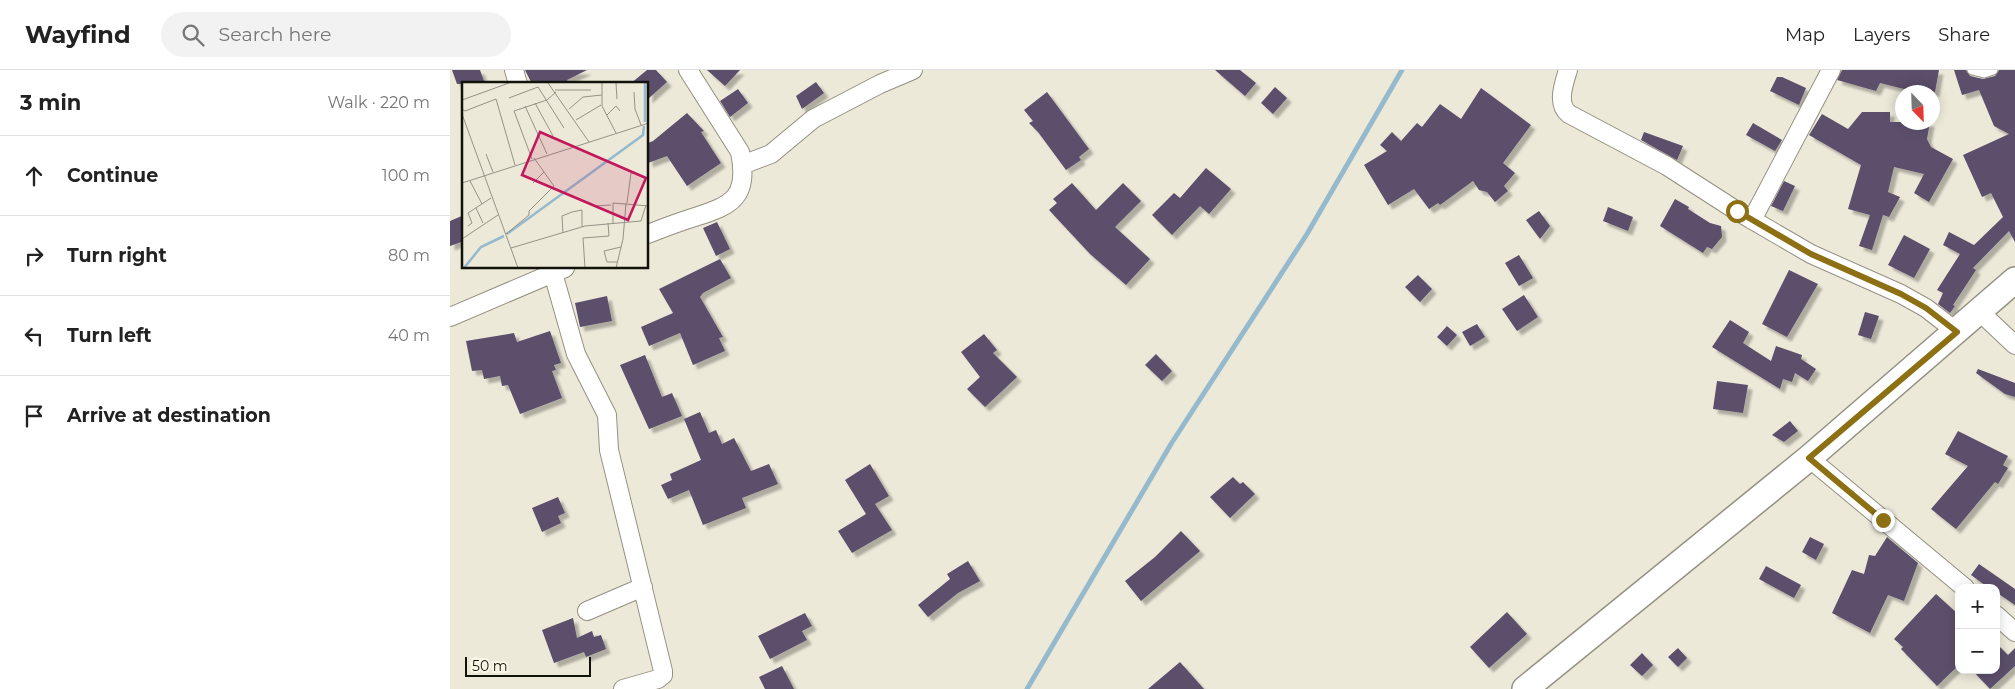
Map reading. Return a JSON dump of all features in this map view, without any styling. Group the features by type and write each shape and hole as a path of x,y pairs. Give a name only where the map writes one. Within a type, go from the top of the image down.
{"street":[{"path":"649,234 727,206 738,191 742,166 740,152 688,70"},
{"path":"742,166 771,154 813,119 880,84 912,70"},
{"path":"1568,70 1562,97 1565,111 1589,126 1666,166 1752,220 1811,254 1901,294 1926,308 1957,332"},
{"path":"1752,220 1831,70"},
{"path":"450,317 559,270 576,354 607,415 609,450 663,675 658,679 623,689"},
{"path":"1525,689 1809,458 2015,280"},
{"path":"1980,312 2015,345"},
{"path":"1809,458 1960,584"},
{"path":"587,610 643,587"},
{"path":"2000,619 2015,632"}],"lane":[{"path":"1972,70 1984,72 1993,70"}],"building":[{"path":"452,70 480,70 484,82 462,82 462,84 457,84"},
{"path":"525,70 587,70 567,80 568,82 531,82"},
{"path":"647,70 656,70 667,82 649,98 649,82 632,82"},
{"path":"707,70 740,70 725,86"},
{"path":"1215,70 1240,70 1256,83 1245,96"},
{"path":"1842,70 1939,70 1936,85 1895,85 1895,87 1880,83 1876,91 1837,80"},
{"path":"1954,70 1966,70 1970,76 1983,79 1995,76 1999,70 2015,70 2015,242 2009,231 1973,268 1976,270 1953,305 1955,306 1950,313 1938,304 1943,293 1937,290 1960,254 1943,245 1949,232 1974,245 2003,217 1991,193 1982,197 1963,155 2009,134 1994,126 1979,90 1962,95"},
{"path":"1777,77 1782,77 1806,88 1799,105 1770,91"},
{"path":"816,82 824,93 802,109 796,96"},
{"path":"1275,87 1287,98 1273,114 1261,103"},
{"path":"1481,88 1531,125 1503,163 1515,173 1504,186 1508,191 1495,202 1487,192 1479,190 1473,181 1440,205 1438,203 1429,209 1414,189 1388,205 1364,165 1387,151 1380,145 1392,132 1401,141 1417,123 1422,127 1440,104 1461,119"},
{"path":"738,89 748,103 730,117 720,101"},
{"path":"1047,92 1089,149 1079,157 1081,160 1066,170 1038,132 1029,123 1033,121 1024,110"},
{"path":"1862,112 1890,112 1890,122 1895,122 1895,130 1929,130 1927,139 1931,147 1953,159 1929,202 1914,193 1924,174 1894,167 1888,192 1900,197 1889,217 1883,215 1872,250 1859,246 1870,215 1848,209 1861,165 1809,135 1822,114 1848,129"},
{"path":"687,113 704,131 701,132 721,163 687,186 667,156 649,163 649,143"},
{"path":"1753,123 1782,140 1775,151 1746,135"},
{"path":"1644,132 1683,146 1677,160 1641,140"},
{"path":"1206,168 1231,189 1209,214 1200,206 1172,235 1152,215 1174,193 1180,198"},
{"path":"1784,181 1795,186 1783,211 1771,206"},
{"path":"1072,183 1096,210 1123,183 1141,201 1115,227 1150,259 1126,285 1090,254 1049,210 1057,203 1053,199"},
{"path":"1675,199 1710,223 1721,226 1722,237 1712,249 1707,247 1703,253 1660,226"},
{"path":"1608,207 1633,217 1628,231 1603,221"},
{"path":"1539,211 1550,226 1540,239 1526,220"},
{"path":"462,216 462,242 450,246 450,221"},
{"path":"717,222 730,249 716,256 703,228"},
{"path":"1904,235 1930,249 1914,278 1888,265"},
{"path":"1519,255 1533,278 1519,286 1505,263"},
{"path":"720,259 731,278 703,293 700,297 723,337 719,338 725,351 693,365 680,333 649,346 641,327 673,313 659,289"},
{"path":"1789,270 1818,284 1787,337 1762,324"},
{"path":"1418,275 1432,289 1420,302 1405,287"},
{"path":"1524,295 1538,317 1517,331 1502,309"},
{"path":"607,296 612,321 580,327 575,303"},
{"path":"1865,312 1879,316 1871,339 1858,335"},
{"path":"1730,320 1749,332 1743,343 1771,361 1776,346 1802,355 1801,359 1816,369 1808,381 1795,373 1792,382 1783,379 1780,389 1712,347"},
{"path":"1477,324 1485,337 1470,346 1462,332"},
{"path":"1447,326 1457,335 1447,346 1437,337"},
{"path":"550,331 561,363 554,365 556,370 552,371 562,398 520,414 508,385 502,386 500,376 484,379 482,370 472,371 466,341 514,333 517,342"},
{"path":"984,334 997,350 993,353 1017,377 985,407 967,389 980,377 961,352"},
{"path":"1156,354 1172,371 1162,381 1145,365"},
{"path":"645,355 662,397 672,393 682,416 649,429 620,365"},
{"path":"1978,369 2015,383 2015,397 2005,394 1976,373"},
{"path":"1717,381 1748,385 1743,413 1713,409"},
{"path":"700,412 709,433 716,430 722,444 734,438 751,471 769,464 778,484 742,498 746,508 703,525 689,490 668,499 661,485 672,480 670,474 701,460 684,419"},
{"path":"1790,421 1798,431 1784,442 1772,435"},
{"path":"1958,431 2008,456 2003,465 2008,468 1998,484 1995,482 1956,529 1931,509 1968,466 1945,454"},
{"path":"870,464 889,496 875,504 892,530 852,553 838,531 866,514 845,480"},
{"path":"1233,477 1240,484 1243,482 1255,494 1230,518 1210,497"},
{"path":"558,497 565,513 558,516 561,523 542,532 532,508"},
{"path":"1181,531 1200,551 1141,601 1125,581 1155,557"},
{"path":"1810,537 1824,544 1816,560 1802,552"},
{"path":"1887,537 1918,563 1904,601 1888,595 1870,633 1832,613 1852,570 1864,574 1869,555 1875,556"},
{"path":"968,561 980,581 958,593 928,617 918,605 950,579 947,574"},
{"path":"1979,564 2015,589 2015,605 2000,595 2000,584 1983,584 1971,575"},
{"path":"1766,566 1801,585 1794,598 1759,579"},
{"path":"1936,594 1955,611 1955,669 1937,686 1901,649 1903,647 1894,639"},
{"path":"1507,612 1527,634 1489,668 1470,647"},
{"path":"805,613 812,626 802,631 807,640 770,659 758,636"},
{"path":"573,618 577,638 592,631 594,637 601,635 606,649 586,657 584,652 554,663 542,630"},
{"path":"2000,647 2008,655 2015,648 2015,666 1990,689 1976,674 2000,674"},
{"path":"1678,648 1687,658 1678,667 1668,657"},
{"path":"1642,653 1653,665 1642,676 1630,665"},
{"path":"1180,662 1204,689 1148,689"},
{"path":"782,666 794,689 765,689 759,677"}],"waterway":[{"path":"1027,689 1171,444 1307,234 1402,70"}],"route":[{"path":"1737,211 1811,254 1901,294 1926,308 1957,332 1809,458 1883,520"}]}
